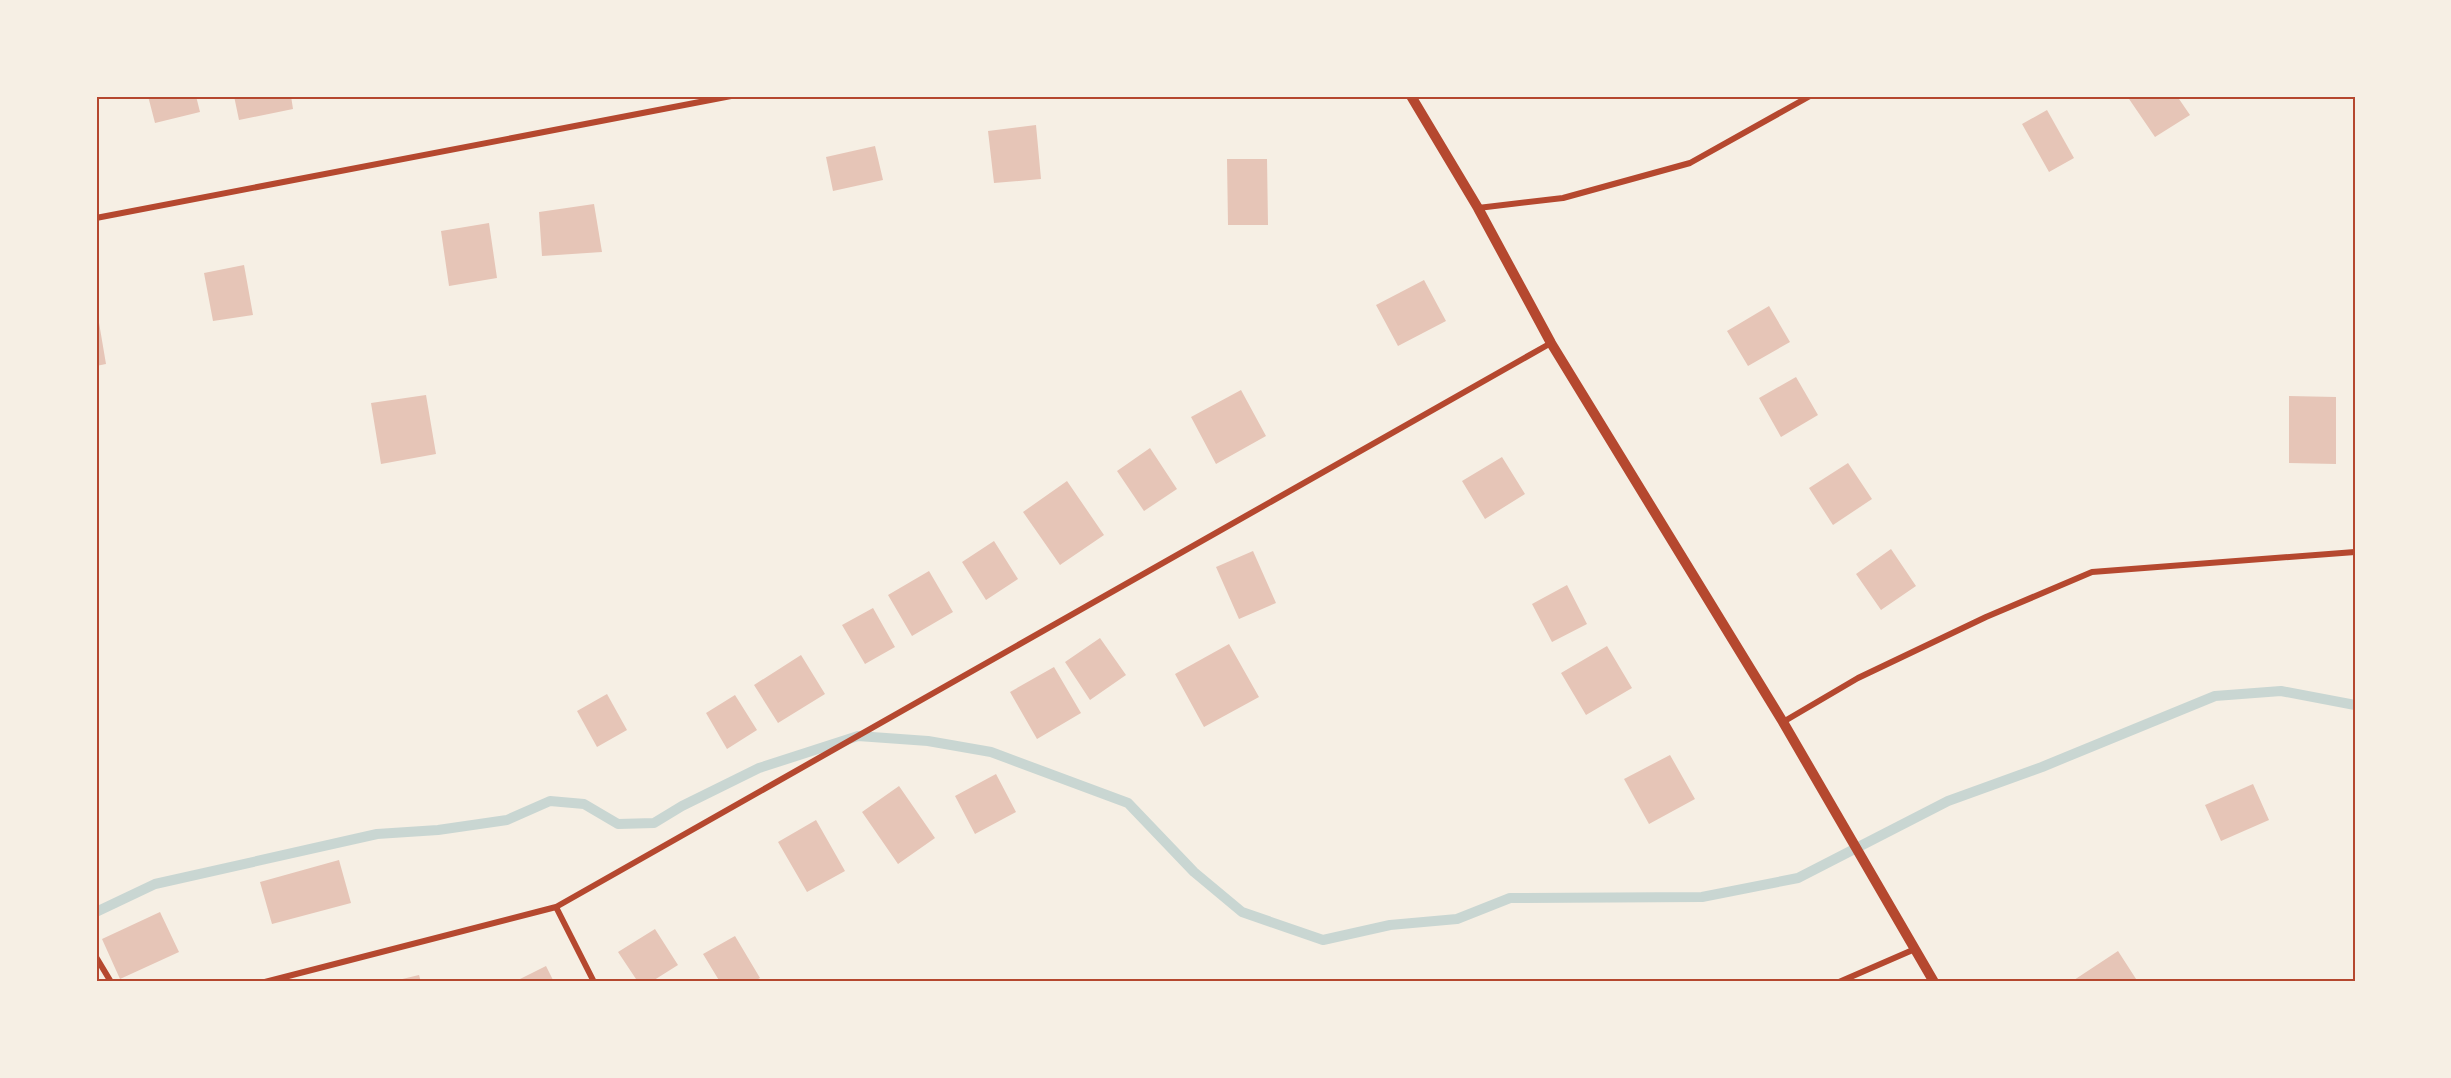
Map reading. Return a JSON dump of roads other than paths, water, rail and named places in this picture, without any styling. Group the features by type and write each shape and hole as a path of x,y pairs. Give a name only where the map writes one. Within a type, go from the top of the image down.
{"street":[{"path":"96,218 731,96"},
{"path":"1411,96 1478,208 1551,343 1782,722 1934,982"},
{"path":"1478,208 1563,198 1690,163 1810,96"},
{"path":"265,982 556,907 1551,343"},
{"path":"1782,722 1858,678 1986,617 2092,572 2355,552"},
{"path":"556,907 594,982"},
{"path":"1839,982 1915,949"},
{"path":"96,957 111,982"}],"waterway":[{"path":"96,912 155,884 377,834 438,830 507,820 550,801 584,804 618,824 654,823 682,806 759,768 858,736 928,741 991,752 1128,803 1194,872 1242,912 1323,940 1390,925 1457,919 1510,898 1702,897 1798,878 1948,801 2042,767 2215,696 2281,691 2355,705"}]}
